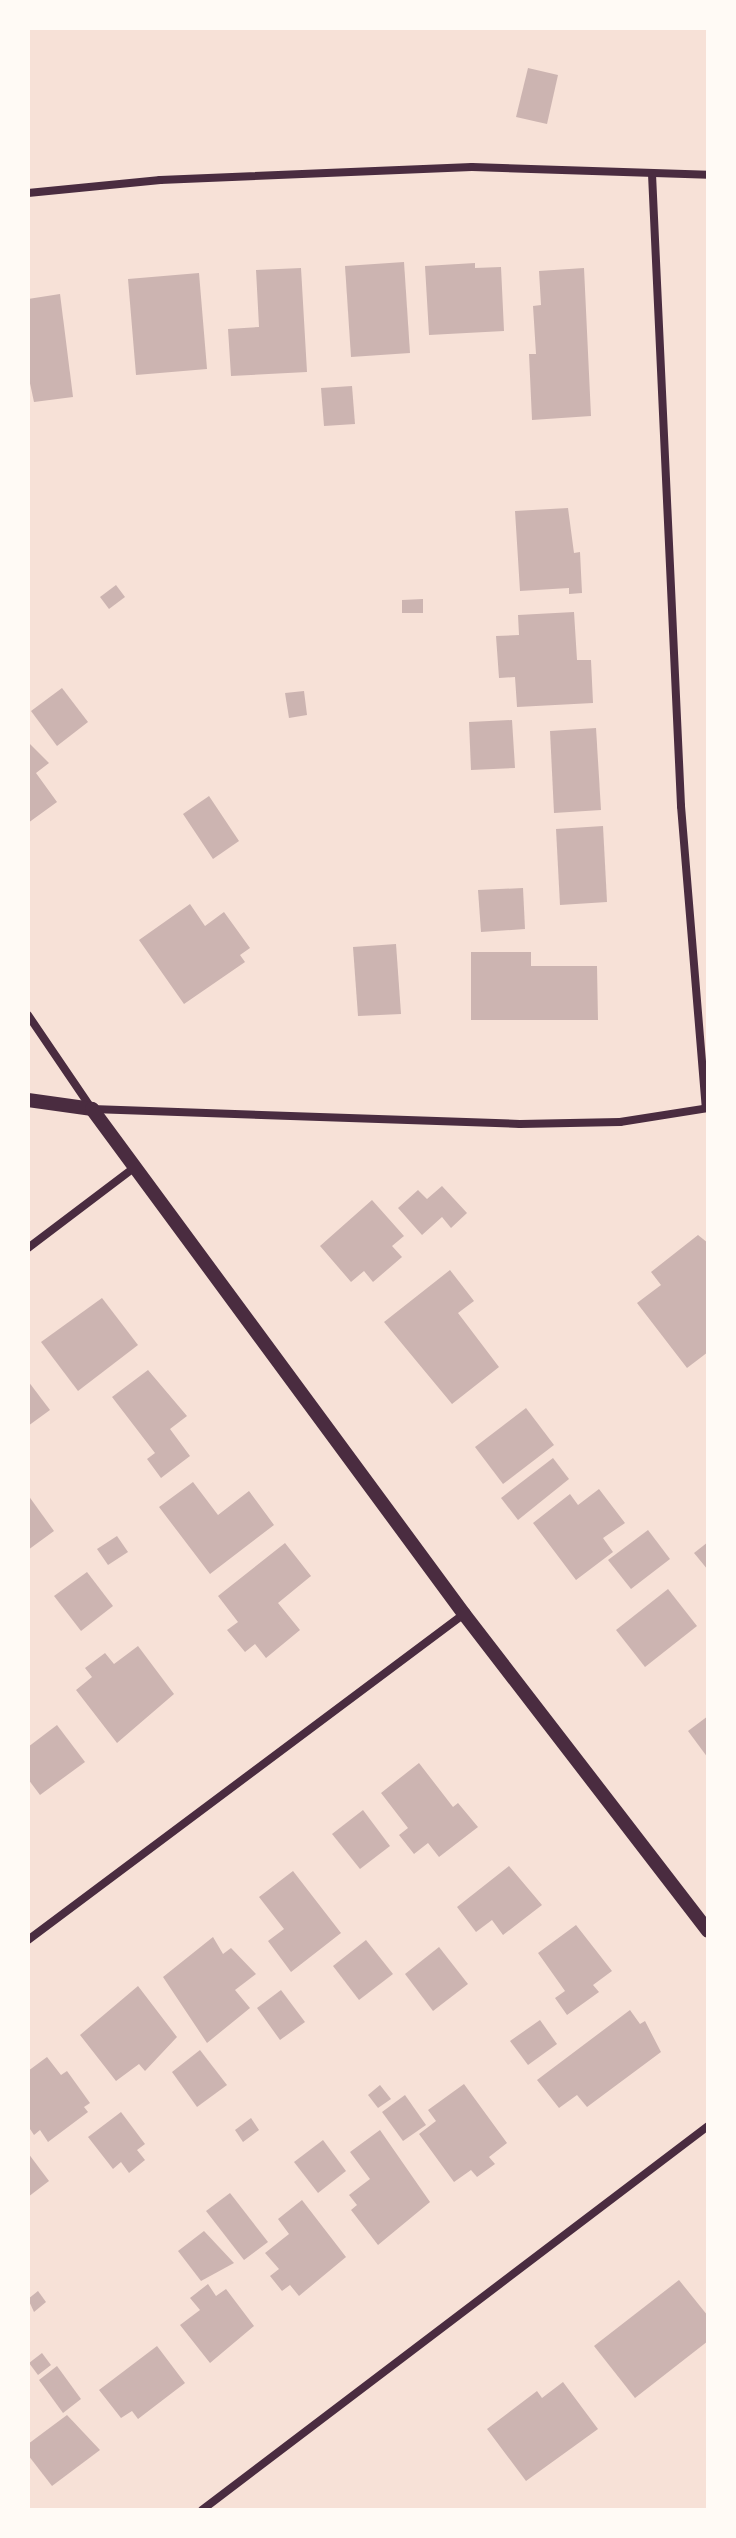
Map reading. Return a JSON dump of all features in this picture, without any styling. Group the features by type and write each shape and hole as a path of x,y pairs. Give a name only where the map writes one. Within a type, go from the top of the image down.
{"street":[{"path":"28,193 160,180 472,167 708,175"},
{"path":"28,1100 92,1109 520,1124 620,1122 707,1108 681,806 652,174"},
{"path":"28,1015 92,1109 464,1614 708,1931"},
{"path":"28,1248 135,1167"},
{"path":"28,1940 464,1614"},
{"path":"202,2510 708,2126"}],"building":[{"path":"528,68 558,75 547,124 516,117"},
{"path":"404,262 410,353 351,357 345,266"},
{"path":"475,263 475,268 501,267 504,331 429,335 425,266"},
{"path":"301,268 307,372 231,376 228,329 259,327 256,270"},
{"path":"584,268 591,416 532,420 529,354 536,354 533,306 541,305 539,271"},
{"path":"199,273 207,369 136,375 128,279"},
{"path":"60,294 73,397 34,402 28,374 28,299"},
{"path":"352,386 355,424 324,426 321,388"},
{"path":"568,508 574,553 580,552 582,593 569,594 569,588 520,591 515,511"},
{"path":"116,585 125,597 109,609 100,597"},
{"path":"423,599 423,613 402,613 402,600"},
{"path":"574,612 577,660 591,660 593,703 517,707 515,677 499,678 496,636 519,635 518,615"},
{"path":"62,688 88,722 57,746 31,711"},
{"path":"304,691 307,715 289,718 285,693"},
{"path":"512,720 515,768 471,770 469,722"},
{"path":"596,728 601,810 554,813 550,731"},
{"path":"28,742 49,763 36,773 57,802 28,823"},
{"path":"209,796 239,841 213,859 183,814"},
{"path":"603,826 607,902 560,905 556,829"},
{"path":"523,888 525,929 481,932 478,890"},
{"path":"190,904 205,926 224,912 250,948 240,955 245,962 184,1004 139,940"},
{"path":"396,944 401,1014 358,1016 353,947"},
{"path":"471,952 531,952 531,966 597,966 598,1020 471,1020"},
{"path":"442,1186 467,1213 451,1228 442,1217 422,1235 398,1208 418,1190 427,1199"},
{"path":"372,1200 404,1236 392,1246 402,1257 373,1282 364,1271 351,1282 320,1246"},
{"path":"698,1235 708,1243 708,1352 687,1368 637,1303 661,1285 651,1272"},
{"path":"450,1270 474,1301 458,1313 499,1367 452,1404 384,1322"},
{"path":"102,1298 138,1345 78,1391 41,1342"},
{"path":"148,1370 187,1416 170,1429 190,1456 161,1478 147,1459 155,1453 112,1397"},
{"path":"28,1381 50,1410 28,1426"},
{"path":"526,1408 554,1445 503,1484 475,1447"},
{"path":"553,1458 569,1479 518,1520 501,1498"},
{"path":"193,1482 218,1515 249,1491 274,1525 210,1574 159,1507"},
{"path":"599,1489 625,1523 603,1538 613,1552 576,1580 533,1523 570,1494 578,1505"},
{"path":"28,1495 54,1531 28,1550"},
{"path":"648,1530 670,1559 631,1589 608,1560"},
{"path":"117,1536 128,1552 108,1565 97,1549"},
{"path":"708,1542 708,1570 694,1553"},
{"path":"285,1543 311,1576 278,1603 300,1630 266,1658 255,1644 245,1652 227,1630 238,1622 218,1596"},
{"path":"87,1572 113,1606 81,1631 54,1596"},
{"path":"668,1589 697,1626 645,1667 616,1630"},
{"path":"138,1646 174,1694 117,1743 76,1690 92,1677 85,1668 105,1653 114,1664"},
{"path":"708,1716 708,1758 688,1731"},
{"path":"57,1725 85,1762 40,1795 28,1779 28,1747"},
{"path":"419,1763 453,1807 458,1803 478,1827 439,1857 428,1843 414,1854 399,1835 408,1828 381,1793"},
{"path":"363,1810 390,1846 360,1869 332,1834"},
{"path":"509,1866 542,1905 503,1935 492,1920 476,1932 457,1907"},
{"path":"293,1871 341,1933 291,1972 268,1941 284,1929 259,1897"},
{"path":"576,1925 612,1971 593,1985 599,1992 567,2015 555,1998 565,1991 538,1953"},
{"path":"213,1937 223,1954 231,1948 256,1974 235,1990 250,2008 207,2043 163,1977"},
{"path":"366,1940 393,1974 359,2000 333,1966"},
{"path":"439,1947 468,1984 433,2011 405,1974"},
{"path":"138,1986 177,2037 145,2071 139,2064 116,2081 80,2035"},
{"path":"281,1990 305,2022 280,2040 257,2008"},
{"path":"630,2010 640,2024 645,2021 661,2052 587,2107 577,2095 559,2108 537,2080"},
{"path":"540,2020 557,2044 528,2065 510,2041"},
{"path":"200,2050 227,2085 197,2107 172,2072"},
{"path":"47,2057 61,2075 67,2071 90,2103 84,2107 88,2112 48,2142 40,2130 34,2135 28,2126 28,2071"},
{"path":"464,2084 507,2143 489,2157 495,2164 477,2177 471,2170 454,2182 419,2134 436,2121 428,2110"},
{"path":"380,2085 391,2099 378,2108 368,2095"},
{"path":"405,2095 426,2125 403,2141 382,2112"},
{"path":"121,2112 145,2144 137,2150 145,2160 129,2173 121,2162 113,2169 88,2137"},
{"path":"251,2118 259,2130 243,2142 235,2130"},
{"path":"380,2130 430,2202 378,2245 351,2210 357,2205 349,2195 370,2179 350,2152"},
{"path":"323,2140 346,2171 318,2193 294,2162"},
{"path":"28,2153 49,2181 28,2197"},
{"path":"230,2193 268,2242 244,2260 206,2211"},
{"path":"302,2200 346,2257 299,2296 290,2285 282,2291 270,2276 279,2269 265,2253 289,2234 278,2219"},
{"path":"204,2231 234,2263 201,2281 178,2251"},
{"path":"679,2280 708,2316 708,2341 635,2398 594,2346"},
{"path":"208,2284 216,2296 226,2289 254,2326 210,2363 180,2325 200,2310 190,2298"},
{"path":"38,2291 46,2302 34,2312 28,2299"},
{"path":"157,2346 185,2383 138,2419 132,2411 121,2418 99,2390"},
{"path":"42,2353 51,2365 38,2375 29,2363"},
{"path":"57,2366 81,2399 63,2413 39,2380"},
{"path":"563,2382 598,2429 526,2481 487,2429 537,2391 542,2398"},
{"path":"67,2415 100,2450 52,2486 28,2455 28,2444"}]}
